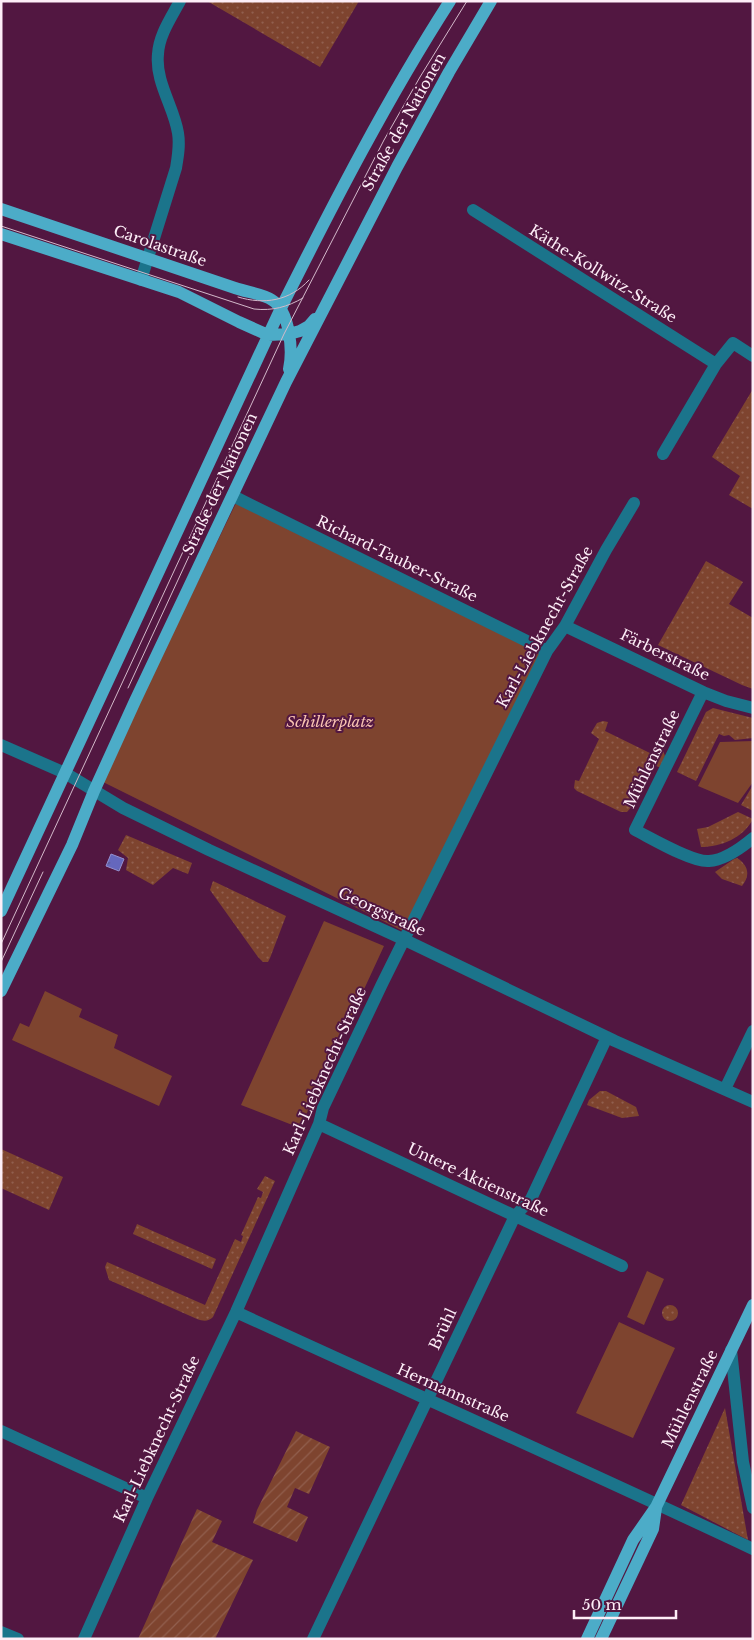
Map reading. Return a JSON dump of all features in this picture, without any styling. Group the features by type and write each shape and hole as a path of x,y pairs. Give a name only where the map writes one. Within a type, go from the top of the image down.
{"main road":[{"name":"Straße der Nationen","path":"1,911 280,308 372,133 450,1"},
{"name":"Straße der Nationen","path":"1,991 72,845 131,709 286,382 397,166 491,1"},
{"name":"Carolastraße","path":"1,209 235,288 267,297 274,300 280,308"},
{"path":"1,234 179,292 239,322 268,334 289,334 300,331 309,326 322,310"},
{"path":"280,308 289,334 291,360 286,382"},
{"name":"Mühlenstraße","path":"587,1639 633,1540 657,1505 753,1305"},
{"name":"Mühlenstraße","path":"601,1639 653,1529 657,1505"}],"street":[{"path":"141,280 179,153 178,132 158,67 158,53 161,38 180,1"},
{"name":"Käthe-Kollwitz-Straße","path":"474,210 716,364"},
{"path":"663,454 716,364 733,344 753,356"},
{"name":"Richard-Tauber-Straße","path":"233,496 547,651"},
{"name":"Karl-Liebknecht-Straße","path":"84,1639 147,1498 236,1312 320,1124 323,1108 547,651 566,626 606,550 634,503"},
{"name":"Färberstraße","path":"566,626 703,692 726,701 753,708"},
{"name":"Mühlenstraße","path":"703,692 634,830 695,859 708,862 737,850 753,838"},
{"name":"Georgstraße","path":"1,745 65,773 122,808 209,850 405,940 607,1037 753,1102"},
{"path":"725,1089 753,1031"},
{"name":"Brühl","path":"313,1639 515,1216 531,1199 607,1037"},
{"name":"Untere Aktienstraße","path":"320,1124 622,1266"},
{"name":"Hermannstraße","path":"236,1312 577,1466 753,1549"},
{"path":"731,1350 744,1462 753,1508"},
{"path":"1,1431 147,1498"},
{"path":"1,1632 18,1639"}],"green space":[{"path":"207,1 359,1 320,67"},
{"path":"753,389 753,509 729,495 740,476 712,457"},
{"name":"Schillerplatz","path":"237,501 542,652 405,932 101,781"},
{"path":"706,561 743,582 729,604 753,618 753,689 658,645"},
{"path":"713,708 753,718 753,738 735,740 729,735 719,734 696,781 677,772 706,712"},
{"path":"608,722 605,731 654,755 658,746 665,756 661,768 652,764 633,805 627,812 621,812 574,788 575,780 579,781 599,739 591,733 597,723"},
{"path":"753,741 753,782 738,803 698,786 720,742"},
{"path":"753,785 753,811 741,805"},
{"path":"738,812 753,819 749,826 731,840 709,847 701,847 697,829 708,827"},
{"path":"126,835 192,863 188,874 173,868 153,885 126,870 128,858 118,850"},
{"path":"737,858 744,864 747,870 747,878 742,886 722,879 715,872"},
{"path":"213,881 286,916 268,962 263,962 258,957 210,890"},
{"path":"324,921 384,946 300,1128 241,1105"},
{"path":"45,991 82,1009 79,1017 118,1035 114,1048 172,1076 159,1106 12,1040 20,1023 29,1027"},
{"path":"600,1091 606,1091 636,1107 639,1116 622,1118 587,1105 589,1100"},
{"path":"1,1149 63,1177 49,1210 1,1188"},
{"path":"265,1176 275,1181 211,1319 205,1321 197,1319 109,1280 105,1267 107,1262 205,1305 235,1239 241,1242 243,1236 241,1235 258,1197 261,1198 263,1192 257,1189"},
{"path":"137,1224 216,1259 212,1269 133,1234"},
{"path":"647,1271 664,1279 644,1325 627,1317"},
{"path":"667,1305 673,1305 678,1310 676,1319 667,1321 662,1316 662,1310"},
{"path":"619,1322 675,1348 633,1438 576,1413"},
{"path":"725,1408 748,1540 681,1505"},
{"path":"296,1431 330,1447 309,1494 295,1488 287,1507 308,1517 297,1542 253,1523 257,1510"},
{"path":"197,1509 222,1521 212,1542 253,1560 215,1639 138,1639"}],"water":[{"path":"111,854 124,859 119,871 106,866"}],"tram line":[{"path":"1,944 284,334 384,140 467,1"},
{"path":"1,226 254,309 280,308 303,298"},
{"path":"238,297 257,301 285,297 294,293 309,280"},
{"path":"128,688 215,500"},
{"path":"1,962 43,872"}]}
